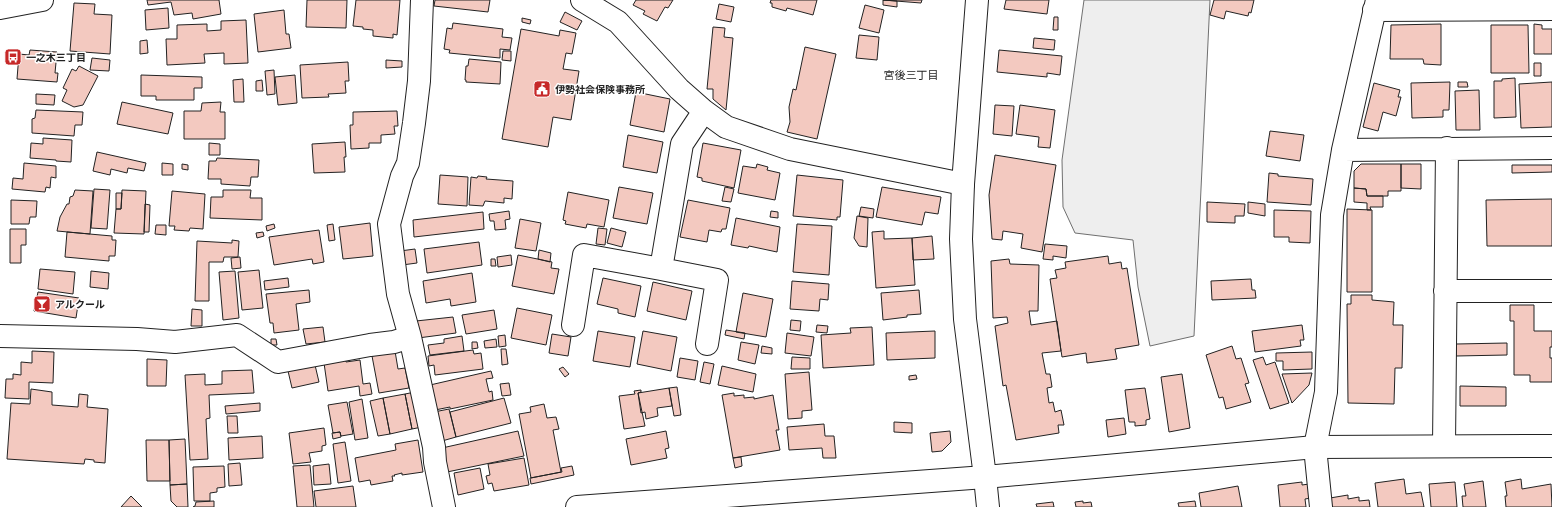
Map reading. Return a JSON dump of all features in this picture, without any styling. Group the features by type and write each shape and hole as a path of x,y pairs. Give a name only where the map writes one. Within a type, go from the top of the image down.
{"street":[{"path":"0,8 42,0"},
{"path":"422,0 419,81 414,123 408,163 402,176 389,224 398,294 410,337 434,447 435,462 444,507"},
{"path":"582,0 618,22 679,89 704,111 726,127 790,149 963,184"},
{"path":"977,0 963,184 961,239 965,319 988,507"},
{"path":"1321,507 1315,448 1326,392 1332,215 1343,150 1375,5 1552,9"},
{"path":"661,269 682,144 704,111"},
{"path":"1444,446 1447,148"},
{"path":"1343,150 1552,148"},
{"path":"573,325 584,255 717,280 707,344"},
{"path":"1445,291 1552,291"},
{"path":"0,336 137,339 175,342 237,336 278,362 370,344 394,342 410,337"},
{"path":"577,507 621,506 985,477 1315,448 1552,446"}],"shaded area":[{"path":"1084,0 1210,0 1194,336 1150,346 1138,287 1133,240 1075,233 1063,207 1062,160"}],"building":[{"path":"147,0 219,0 221,14 193,19 192,13 174,15 171,2 148,5"},
{"path":"307,0 347,0 346,28 306,27"},
{"path":"356,0 400,0 397,35 393,34 393,38 373,36 373,30 353,26"},
{"path":"435,0 490,0 488,12 434,6"},
{"path":"636,0 673,0 668,8 665,7 657,21 643,14 645,11 633,5"},
{"path":"771,0 817,0 813,15 787,8 786,11 772,7 772,3 770,3"},
{"path":"883,0 922,0 921,3"},
{"path":"883,0 897,1 897,7 883,5"},
{"path":"1006,0 1049,0 1047,14 1004,9"},
{"path":"1214,0 1254,0 1251,13 1249,12 1248,16 1226,11 1224,19 1210,15"},
{"path":"74,3 95,4 94,14 112,15 110,54 70,51"},
{"path":"719,4 734,7 731,22 716,19"},
{"path":"865,5 884,10 879,33 859,28"},
{"path":"168,8 169,28 146,30 145,10"},
{"path":"284,10 286,34 289,34 291,48 258,52 254,14"},
{"path":"565,12 582,21 577,30 560,22"},
{"path":"1054,17 1058,17 1058,30 1053,30"},
{"path":"522,18 531,20 530,24 522,22"},
{"path":"246,20 248,63 224,64 224,53 204,54 205,63 167,65 166,39 177,39 177,25 207,24 207,31 221,30 221,21"},
{"path":"453,23 503,29 502,37 512,38 510,50 500,49 500,58 449,53 450,50 444,49 447,28 452,29"},
{"path":"1441,24 1441,65 1424,64 1423,59 1390,59 1391,25"},
{"path":"1534,24 1542,25 1542,29 1552,29 1552,54 1534,54"},
{"path":"1491,25 1528,25 1529,73 1491,73"},
{"path":"713,27 725,28 724,37 733,38 726,110 713,99 713,89 707,89"},
{"path":"521,29 559,36 560,30 576,33 572,54 566,53 563,69 579,71 571,120 553,117 548,147 502,139"},
{"path":"859,35 879,37 877,60 856,58"},
{"path":"1034,38 1055,40 1054,50 1033,48"},
{"path":"147,40 148,53 140,54 140,41"},
{"path":"805,47 836,54 817,139 787,132 790,122 789,107 793,89 796,90"},
{"path":"30,50 57,52 55,73 58,73 57,82 17,79 19,54 29,55"},
{"path":"999,50 1062,56 1060,75 1047,73 1047,77 997,72"},
{"path":"503,51 511,51 511,61 502,60"},
{"path":"92,58 110,60 109,71 90,70"},
{"path":"469,59 501,62 500,84 466,82 466,66 468,66"},
{"path":"386,60 402,61 402,67 386,68"},
{"path":"348,62 349,81 345,81 346,93 328,94 329,97 302,98 300,65"},
{"path":"1534,63 1541,63 1541,76 1534,76"},
{"path":"79,66 98,76 83,105 74,107 62,101 67,90 63,88 72,69 76,71"},
{"path":"274,70 275,94 267,95 265,71"},
{"path":"141,75 202,77 202,88 194,88 194,100 156,100 156,96 141,96"},
{"path":"295,75 297,103 278,105 275,77"},
{"path":"1515,78 1516,117 1494,118 1494,81"},
{"path":"243,79 244,102 234,102 233,80"},
{"path":"262,80 263,91 256,91 256,81"},
{"path":"1450,82 1449,110 1443,110 1443,117 1412,118 1411,83"},
{"path":"1458,82 1467,82 1468,87 1458,87"},
{"path":"1552,82 1552,127 1521,128 1519,84"},
{"path":"1374,83 1400,90 1398,97 1401,97 1396,116 1383,112 1378,131 1363,127"},
{"path":"1479,90 1480,130 1456,130 1455,91"},
{"path":"636,92 670,99 664,132 630,125"},
{"path":"36,94 55,95 54,105 36,104"},
{"path":"122,102 173,113 168,134 117,124"},
{"path":"221,102 220,112 225,112 225,139 184,139 184,111 201,111 202,103"},
{"path":"995,105 1014,106 1012,136 993,134"},
{"path":"1020,105 1055,110 1050,148 1038,147 1039,137 1016,134"},
{"path":"36,110 83,112 82,125 75,125 74,136 32,133 32,119 35,118"},
{"path":"397,111 398,126 394,126 395,134 381,135 381,143 369,143 369,148 351,149 350,125 353,125 353,112"},
{"path":"1270,131 1304,135 1300,161 1266,156"},
{"path":"628,135 663,142 657,173 623,167"},
{"path":"43,138 72,140 71,162 30,158 31,143 43,144"},
{"path":"345,142 345,172 314,173 312,144"},
{"path":"209,143 220,144 220,155 209,155"},
{"path":"703,143 741,150 734,188 702,181 702,178 697,177"},
{"path":"97,152 146,163 144,171 128,168 127,173 111,169 110,175 93,171"},
{"path":"995,155 1056,165 1042,252 1021,248 1023,234 1003,231 1002,240 992,239 989,195"},
{"path":"217,158 259,160 258,177 251,177 250,186 221,184 221,179 208,179 209,161 216,161"},
{"path":"24,163 56,166 56,178 51,177 50,188 46,187 45,192 12,189 13,178 23,179"},
{"path":"162,163 173,164 173,175 162,175"},
{"path":"182,164 188,165 188,170 182,169"},
{"path":"757,164 768,167 767,170 780,173 775,200 738,193 743,166 756,168"},
{"path":"1361,164 1401,164 1401,191 1388,191 1388,196 1367,196 1366,189 1354,188 1354,171"},
{"path":"1401,164 1421,164 1421,189 1401,188"},
{"path":"1512,165 1552,165 1552,172 1512,173"},
{"path":"1269,173 1278,174 1278,176 1313,179 1311,205 1267,202"},
{"path":"440,175 468,177 467,206 438,204"},
{"path":"797,175 843,180 840,217 837,217 837,220 793,216"},
{"path":"478,176 487,177 486,179 513,181 512,199 504,198 504,203 485,201 483,206 469,205 471,177 477,178"},
{"path":"619,187 653,193 647,224 613,218"},
{"path":"725,187 734,189 731,202 722,201"},
{"path":"882,187 941,197 938,214 925,212 922,225 876,217"},
{"path":"1354,188 1366,189 1367,196 1383,196 1383,207 1370,207 1371,210 1367,210 1367,203 1354,202"},
{"path":"94,189 110,190 107,229 91,228"},
{"path":"75,190 93,191 90,234 57,231 60,217 67,204 69,204 70,197 73,196"},
{"path":"122,190 146,191 144,234 114,233 116,209 121,209"},
{"path":"223,190 251,190 250,198 262,198 262,220 210,218 211,197 223,197"},
{"path":"172,191 205,194 203,229 190,228 189,231 174,230 175,226 169,226"},
{"path":"568,192 609,200 604,227 587,224 586,228 565,224 566,221 563,220"},
{"path":"116,193 122,193 121,209 116,209"},
{"path":"1552,199 1552,246 1487,246 1486,200"},
{"path":"11,200 37,201 36,217 30,217 29,224 11,224"},
{"path":"688,200 730,208 726,229 722,229 721,232 709,230 707,242 680,237"},
{"path":"1207,202 1245,204 1244,216 1235,216 1235,223 1207,222"},
{"path":"1248,202 1265,204 1265,216 1248,213"},
{"path":"145,204 150,205 149,232 144,232"},
{"path":"861,207 874,209 873,218 859,216"},
{"path":"1347,209 1372,210 1372,292 1347,292"},
{"path":"1274,210 1311,211 1310,243 1289,242 1289,237 1274,237"},
{"path":"509,211 510,219 505,220 506,229 495,230 494,221 490,221 489,214"},
{"path":"771,211 778,212 778,218 770,217"},
{"path":"483,212 484,229 414,237 413,220"},
{"path":"857,216 868,218 867,247 859,246 854,238"},
{"path":"736,218 780,227 777,252 749,246 748,248 731,245"},
{"path":"520,219 541,223 536,251 515,248"},
{"path":"370,223 373,256 343,259 339,227"},
{"path":"274,224 275,228 267,231 266,226"},
{"path":"333,224 335,240 329,241 327,225"},
{"path":"797,224 832,226 829,275 793,272"},
{"path":"156,225 166,225 166,235 155,234"},
{"path":"598,228 607,229 605,245 596,244"},
{"path":"611,228 626,232 622,247 607,243"},
{"path":"10,229 26,229 26,245 21,245 21,263 10,263"},
{"path":"319,230 324,262 313,264 312,259 274,265 269,237"},
{"path":"884,231 884,239 912,238 915,285 876,288 872,232"},
{"path":"67,232 112,236 112,240 116,240 115,256 109,256 109,261 65,257"},
{"path":"263,232 264,236 257,238 256,233"},
{"path":"932,236 934,259 913,260 912,238"},
{"path":"232,240 239,241 238,257 224,257 223,262 209,262 209,301 195,301 197,241 232,243"},
{"path":"479,242 482,265 427,273 424,249"},
{"path":"1045,244 1067,246 1066,258 1053,256 1053,260 1043,259"},
{"path":"415,249 417,263 402,265 400,251"},
{"path":"539,250 551,253 550,262 538,259"},
{"path":"511,255 512,265 498,267 497,257"},
{"path":"518,255 552,262 551,268 559,269 554,294 512,286"},
{"path":"1108,256 1109,264 1121,262 1122,269 1127,268 1139,345 1115,349 1117,359 1087,363 1086,353 1062,357 1050,279 1057,278 1055,270 1066,268 1065,262"},
{"path":"240,257 241,268 232,269 231,258"},
{"path":"491,259 495,259 496,266 491,266"},
{"path":"1009,259 1010,264 1039,265 1038,311 1029,311 1031,325 1057,321 1061,351 1042,353 1046,374 1050,374 1052,387 1047,388 1049,403 1053,402 1055,412 1061,410 1064,425 1058,425 1059,433 1016,440 1006,385 1003,386 995,326 1008,323 1007,317 993,318 991,261"},
{"path":"40,269 75,272 73,294 38,289"},
{"path":"259,270 263,308 242,310 238,272"},
{"path":"91,271 109,273 108,289 90,287"},
{"path":"235,271 239,318 223,320 219,272"},
{"path":"472,273 476,302 451,306 450,299 426,303 423,281"},
{"path":"288,278 289,287 265,290 264,281"},
{"path":"603,278 641,286 635,317 618,313 618,309 597,304"},
{"path":"1251,279 1252,290 1255,290 1256,298 1212,300 1211,281"},
{"path":"792,281 829,284 828,300 820,299 819,311 790,309"},
{"path":"653,282 692,291 686,320 647,311"},
{"path":"309,290 310,302 296,304 299,330 274,333 273,323 270,323 266,294"},
{"path":"919,290 921,314 883,320 881,293"},
{"path":"38,292 79,298 76,318 34,311"},
{"path":"743,293 773,299 766,337 736,332"},
{"path":"1351,295 1372,295 1372,300 1394,302 1393,325 1403,325 1402,368 1395,368 1394,404 1348,403 1347,304 1351,304"},
{"path":"1510,305 1534,305 1534,331 1552,331 1550,358 1552,358 1552,382 1530,382 1530,375 1514,375 1514,321 1510,321"},
{"path":"517,308 552,315 546,345 511,338"},
{"path":"192,309 202,310 202,326 191,326"},
{"path":"494,310 497,329 466,334 462,315"},
{"path":"453,317 456,333 418,338 416,321"},
{"path":"791,320 801,321 800,331 790,330"},
{"path":"817,325 828,326 827,333 816,332"},
{"path":"1302,325 1304,340 1300,340 1301,346 1255,352 1252,331"},
{"path":"323,327 325,342 306,344 303,329"},
{"path":"872,327 874,365 823,368 821,335 851,333 850,328"},
{"path":"726,330 745,333 744,339 725,335"},
{"path":"598,331 635,337 630,367 593,361"},
{"path":"643,331 677,337 671,371 637,364"},
{"path":"935,331 935,358 887,360 886,333"},
{"path":"787,333 814,337 811,356 785,353"},
{"path":"552,334 571,337 568,356 549,353"},
{"path":"505,335 506,346 499,347 498,336"},
{"path":"462,336 464,351 430,355 428,345 444,343 444,339"},
{"path":"271,339 276,339 277,345 271,345"},
{"path":"496,339 497,347 485,348 484,341"},
{"path":"472,342 477,342 478,348 472,349"},
{"path":"741,342 759,345 755,364 738,360"},
{"path":"1507,343 1507,355 1456,356 1456,344"},
{"path":"762,346 772,348 772,354 761,353"},
{"path":"1232,346 1236,359 1241,358 1249,383 1245,384 1251,402 1226,409 1223,397 1219,398 1206,355"},
{"path":"501,349 506,349 508,364 502,365"},
{"path":"473,350 474,354 481,353 483,369 435,375 434,365 429,366 428,356"},
{"path":"32,351 54,352 53,383 29,382 29,399 5,398 6,379 13,379 13,374 21,375 21,362 32,363"},
{"path":"395,351 398,369 405,368 409,388 379,393 372,356"},
{"path":"1312,352 1312,369 1283,370 1283,361 1276,361 1276,353"},
{"path":"792,357 810,358 810,369 791,369"},
{"path":"1263,357 1266,365 1275,362 1289,403 1270,409 1253,360"},
{"path":"680,358 698,361 695,380 677,377"},
{"path":"147,359 167,360 166,386 147,386"},
{"path":"345,359 346,362 360,360 363,384 370,383 372,394 360,396 359,386 328,391 324,363"},
{"path":"704,362 714,364 710,384 700,382"},
{"path":"315,365 319,382 292,388 288,371"},
{"path":"722,366 756,374 753,392 718,385"},
{"path":"563,367 569,374 565,377 559,369"},
{"path":"252,370 254,393 209,395 210,418 206,419 208,459 190,460 185,375 205,374 205,385 222,384 222,371"},
{"path":"491,371 493,378 486,379 489,392 492,391 493,400 450,409 450,407 435,410 430,385"},
{"path":"809,372 812,410 802,411 802,418 788,419 785,374"},
{"path":"1312,373 1309,385 1292,403 1282,374"},
{"path":"1182,374 1190,428 1169,432 1161,377"},
{"path":"916,375 917,379 909,380 909,376"},
{"path":"509,383 511,395 502,396 500,384"},
{"path":"1460,386 1506,387 1506,406 1460,406"},
{"path":"677,387 681,415 674,416 669,388"},
{"path":"669,388 672,406 657,408 658,416 646,419 645,412 641,413 638,393"},
{"path":"1145,388 1150,419 1146,420 1146,425 1135,426 1135,422 1129,422 1125,390"},
{"path":"31,389 52,392 52,405 78,407 79,394 88,395 87,407 108,409 105,463 85,459 84,464 7,459 11,403 30,404"},
{"path":"641,390 641,392 638,393 645,426 624,429 619,396 635,394 634,391"},
{"path":"415,392 422,427 412,429 405,394"},
{"path":"734,393 734,396 744,395 744,398 754,397 754,399 773,395 779,430 776,430 780,450 733,458 722,395"},
{"path":"405,394 412,429 390,434 383,398"},
{"path":"383,398 390,434 378,436 370,401"},
{"path":"504,398 511,423 456,437 450,412"},
{"path":"362,399 368,438 355,440 349,402"},
{"path":"347,402 353,434 341,436 340,432 333,433 328,405"},
{"path":"260,403 260,411 226,414 225,406"},
{"path":"544,404 547,418 556,417 559,429 553,430 561,472 531,478 519,414 531,412 530,407"},
{"path":"449,409 456,437 442,441 434,412"},
{"path":"227,416 237,416 238,433 228,433"},
{"path":"1124,418 1126,434 1108,437 1106,420"},
{"path":"894,422 912,423 912,433 894,432"},
{"path":"824,424 825,436 834,436 836,458 823,458 822,448 789,450 787,427"},
{"path":"324,428 326,445 322,446 322,451 309,453 311,462 293,464 289,433"},
{"path":"518,431 524,456 447,472 442,448"},
{"path":"666,431 669,448 665,449 667,458 631,465 626,439"},
{"path":"950,431 951,442 942,451 932,452 930,433"},
{"path":"340,432 341,437 333,439 332,433"},
{"path":"262,436 263,458 229,460 228,438"},
{"path":"185,439 187,484 170,485 169,440"},
{"path":"146,440 169,440 170,481 147,481"},
{"path":"418,440 423,472 394,475 395,476 392,476 393,481 371,485 370,480 359,482 355,458 396,450 395,444"},
{"path":"345,442 351,481 338,483 333,444"},
{"path":"741,457 742,466 735,468 733,458"},
{"path":"524,458 529,485 494,491 492,483 488,484 486,476 490,475 488,464"},
{"path":"240,463 242,485 229,486 228,464"},
{"path":"329,464 331,484 314,485 313,466"},
{"path":"310,465 314,507 297,507 293,466"},
{"path":"224,466 225,487 217,488 217,492 210,493 210,501 194,501 193,467"},
{"path":"572,466 574,475 531,484 530,478 562,472 561,468"},
{"path":"480,468 484,489 458,495 454,473"},
{"path":"1404,479 1406,494 1421,492 1424,507 1378,507 1375,483"},
{"path":"1521,479 1522,489 1551,484 1552,507 1506,507 1505,496 1507,496 1505,482"},
{"path":"1483,481 1486,507 1463,507 1462,496 1466,496 1464,484"},
{"path":"1302,482 1302,485 1309,484 1311,498 1305,499 1306,507 1280,507 1278,485"},
{"path":"1455,482 1457,507 1431,507 1429,484"},
{"path":"187,484 188,507 177,507 171,501 170,485"},
{"path":"353,486 356,507 316,507 314,491"},
{"path":"1238,486 1242,507 1201,507 1199,493"},
{"path":"1348,495 1348,499 1359,497 1359,501 1369,500 1370,507 1332,507 1330,498"},
{"path":"131,496 142,507 121,507"},
{"path":"214,501 214,507 193,507 195,506 196,502"},
{"path":"1083,501 1083,503 1091,502 1092,507 1076,507 1075,502"},
{"path":"1195,501 1196,507 1179,507 1178,503"},
{"path":"1053,502 1054,507 1037,507 1036,504"}],"place":[{"name":"一之木三丁目","path":"13,57"},
{"name":"伊勢社会保険事務所","path":"542,89"},
{"name":"アルクール","path":"42,304"}],"district":[{"name":"宮後三丁目","path":"911,74"}]}
